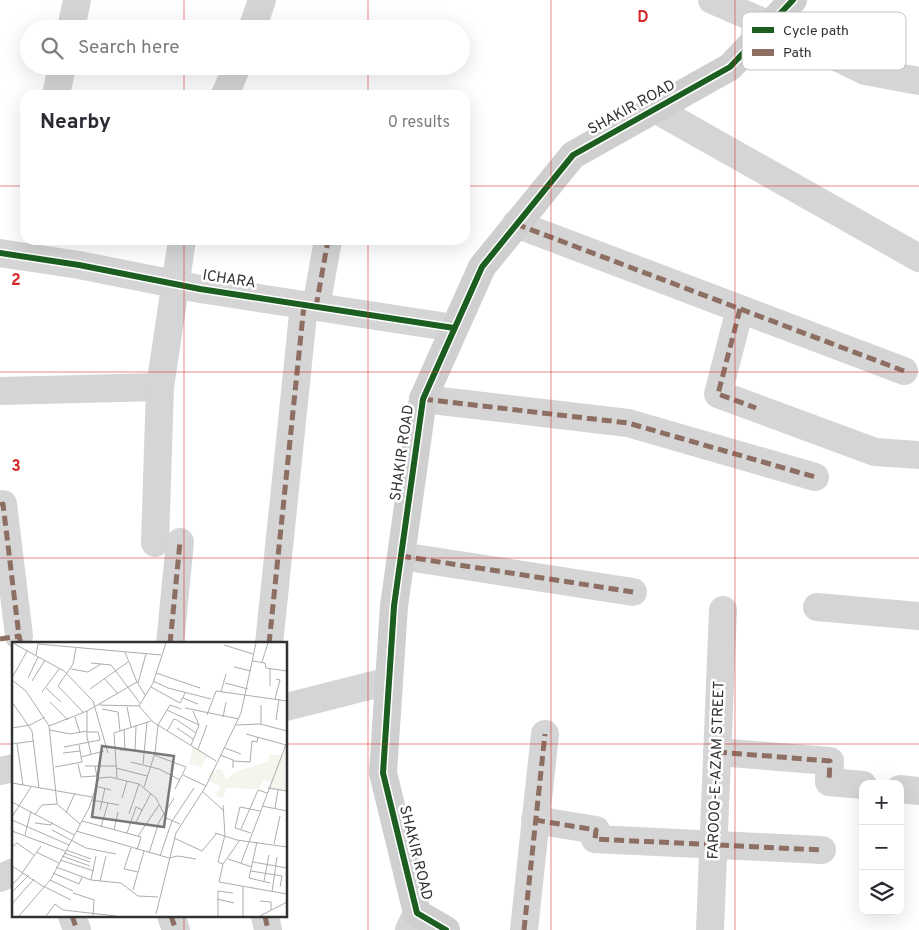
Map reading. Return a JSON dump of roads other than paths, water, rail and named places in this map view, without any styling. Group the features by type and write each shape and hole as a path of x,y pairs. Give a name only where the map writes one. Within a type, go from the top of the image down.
{"street":[{"path":"73,20 77,0"},
{"path":"255,20 262,0"},
{"path":"712,0 742,13"},
{"name":"SHAKIR ROAD","path":"782,12 794,0"},
{"name":"SHAKIR ROAD","path":"446,930 413,921 383,773 394,606 423,399 482,266 573,155 730,67 742,54"},
{"path":"863,70 919,81"},
{"path":"57,90 60,75"},
{"path":"227,90 233,75"},
{"path":"655,109 919,258"},
{"path":"516,224 904,371"},
{"path":"170,642 168,542 160,387 181,245"},
{"path":"269,642 310,306 327,245"},
{"name":"ICHARA","path":"16,250 78,265 175,284 454,328"},
{"path":"740,309 718,394 875,452 919,455"},
{"path":"0,390 160,387"},
{"path":"423,399 628,423 815,476"},
{"path":"0,505 3,504 13,639"},
{"path":"401,556 633,592"},
{"path":"817,607 919,616"},
{"name":"FAROOQ-E-AZAM STREET","path":"710,930 723,610"},
{"path":"288,706 389,681"},
{"path":"524,930 545,734"},
{"path":"717,752 830,761 829,782 859,785"},
{"path":"904,789 919,791"},
{"path":"536,820 596,830 595,839 714,843 822,850"},
{"path":"0,878 12,873"},
{"path":"73,918 77,930"},
{"path":"172,918 176,930"}]}
